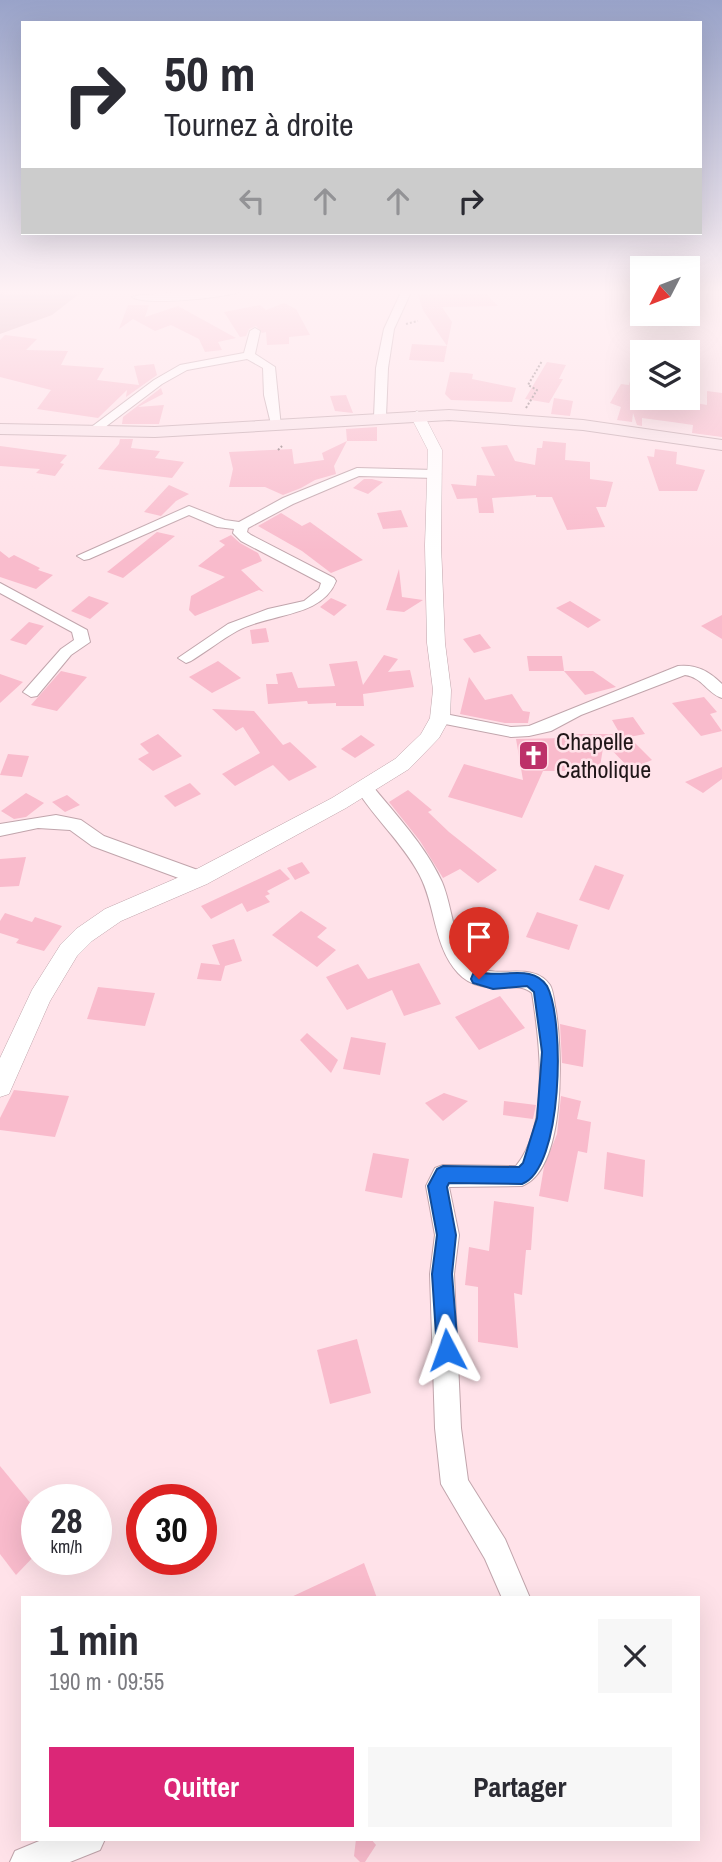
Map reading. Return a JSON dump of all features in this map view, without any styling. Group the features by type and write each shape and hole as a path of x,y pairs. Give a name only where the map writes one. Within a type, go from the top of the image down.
{"main road":[{"path":"2,431 155,432 417,415 518,419 609,428 722,444"}],"street":[{"path":"92,431 167,377"},
{"path":"269,377 276,424"},
{"path":"380,416 382,377"},
{"path":"0,1086 6,1056 53,973 69,950 84,935 113,915 199,878 273,840 402,764 429,738 440,718 442,690 436,643 433,545 435,450 417,415"},
{"path":"84,556 188,510 222,524 241,526 288,501 357,472 435,474"},
{"path":"186,658 233,627 273,612 309,604 325,591 330,581 246,538 240,533 241,526"},
{"path":"0,587 79,630 82,642 66,652 31,692"},
{"path":"440,718 511,732 529,731 545,727 575,711 678,671 691,669 722,693"},
{"path":"364,787 429,875 454,951 465,969 479,979 493,983 528,979 536,982 542,990 550,1065 546,1118 531,1168 522,1176 443,1175 437,1186 447,1235 442,1274 448,1428 455,1484 495,1549 515,1596"},
{"path":"0,831 47,821 75,825 98,841 199,878"},
{"path":"26,1862 84,1841"}],"path":[{"path":"518,419 534,399 537,390 528,385 533,377"},
{"path":"278,450 282,446"}],"building":[{"path":"0,377 99,377 97,380 139,385 137,377 154,377 126,397 127,390 98,418 37,409 51,390"},
{"path":"449,377 472,377 472,379 516,388 512,402 451,400 445,394"},
{"path":"538,377 563,379 549,403 525,399"},
{"path":"630,381 630,410 700,410 700,404 707,405 707,391 722,393 722,437 692,433 693,425 672,422 642,418 642,426 637,425 633,413 632,422 617,420 621,407 610,403 621,384 629,385"},
{"path":"161,388 163,394 138,407 164,405 159,424 122,424 123,417"},
{"path":"346,395 353,413 335,411 330,396"},
{"path":"554,398 573,401 570,416 551,414"},
{"path":"377,427 377,441 347,441 346,429"},
{"path":"120,439 133,439 131,448 160,451 155,458 184,462 172,478 98,469 119,444"},
{"path":"347,441 334,466 336,474 315,480 301,488 283,495 265,487 229,487 233,469 229,452 292,449 294,464 324,460 322,453"},
{"path":"543,441 566,443 565,460 590,462 590,479 613,482 606,507 596,507 605,527 567,530 552,497 536,495 492,498 494,513 479,513 477,498 457,499 451,484 476,486 477,475 495,476 481,447 507,445 515,461 535,465 537,448 542,448"},
{"path":"0,446 67,455 60,463 64,464 55,476 36,473 40,469 0,466"},
{"path":"655,449 677,452 676,464 705,470 697,491 659,491 647,456 654,457"},
{"path":"364,479 383,482 368,494 353,488"},
{"path":"169,485 189,494 176,501 161,516 144,512"},
{"path":"401,510 408,527 383,529 377,513"},
{"path":"281,513 302,526 310,522 363,560 331,573 302,551 258,526"},
{"path":"157,532 175,536 123,578 107,572"},
{"path":"231,535 258,553 262,561 241,570 264,592 259,590 195,616 189,610 191,596 225,577 198,566 225,545 219,541"},
{"path":"0,551 9,558 14,555 40,568 38,570 53,575 36,589 0,577"},
{"path":"399,569 402,597 423,600 404,612 386,610"},
{"path":"89,596 109,603 90,619 71,611"},
{"path":"331,598 347,605 334,616 320,607"},
{"path":"570,601 601,620 588,628 556,608"},
{"path":"722,615 722,639 701,626"},
{"path":"29,622 44,626 26,645 10,640"},
{"path":"266,628 269,642 252,644 250,630"},
{"path":"480,634 491,648 474,653 463,639"},
{"path":"384,655 398,659 388,672 410,670 414,687 363,694 364,706 308,704 307,701 268,704 266,684 278,684 276,674 292,672 298,688 335,686 329,664 357,661 363,685"},
{"path":"527,656 562,656 564,671 529,671"},
{"path":"218,661 241,678 212,693 189,677"},
{"path":"61,671 87,677 57,711 31,705"},
{"path":"564,671 593,671 616,687 585,695"},
{"path":"0,674 23,682 0,703"},
{"path":"469,677 485,700 512,694 523,711 530,712 528,723 505,723 460,714"},
{"path":"704,697 717,712 710,714 722,731 701,736 672,703"},
{"path":"212,709 254,711 283,745 290,742 317,767 289,781 273,765 235,786 222,774 260,753 243,727 236,731"},
{"path":"633,717 645,734 629,737 652,760 630,769 604,742 598,779 571,774 571,771 543,771 522,818 448,797 464,764 523,780 516,739 566,738 565,734 620,734 612,720"},
{"path":"158,734 182,756 153,771 138,759 149,753 140,744"},
{"path":"361,735 375,745 355,758 341,749"},
{"path":"8,754 29,756 22,777 0,775"},
{"path":"722,767 722,779 703,793 685,782"},
{"path":"190,783 201,794 175,807 164,796"},
{"path":"408,790 432,810 428,812 449,832 497,870 478,883 460,869 443,878 420,841 389,802"},
{"path":"26,793 44,803 26,817 14,819 1,811"},
{"path":"67,795 80,805 65,812 52,802"},
{"path":"26,857 19,886 0,887 0,859"},
{"path":"302,862 310,873 295,880 287,868"},
{"path":"595,865 624,875 609,910 579,900"},
{"path":"280,869 290,879 267,891 270,894 265,896 270,902 247,912 242,903 211,919 201,906"},
{"path":"301,911 327,928 317,937 336,950 317,967 272,935"},
{"path":"537,912 578,925 569,950 526,937"},
{"path":"5,913 32,922 35,917 62,926 44,951 16,943 19,939 0,933 0,921"},
{"path":"234,939 242,961 225,966 221,981 197,979 201,963 220,965 212,945"},
{"path":"419,963 441,1004 404,1016 392,990 347,1010 326,977 358,964 368,979"},
{"path":"98,987 155,993 145,1026 87,1019"},
{"path":"500,996 525,1028 479,1050 455,1017"},
{"path":"560,1024 586,1030 583,1067 562,1063"},
{"path":"307,1033 338,1060 331,1073 300,1040"},
{"path":"351,1037 386,1043 380,1075 343,1069"},
{"path":"14,1090 69,1096 55,1137 0,1130 0,1118"},
{"path":"444,1093 468,1101 443,1121 425,1103"},
{"path":"561,1096 581,1101 577,1119 591,1122 587,1153 578,1151 568,1202 539,1196 544,1167 557,1134"},
{"path":"504,1101 536,1105 533,1119 503,1115"},
{"path":"607,1152 645,1160 643,1197 604,1189"},
{"path":"373,1153 409,1159 402,1198 365,1191"},
{"path":"494,1201 534,1207 531,1250 526,1250 522,1295 514,1293 518,1348 478,1342 478,1287 465,1285 469,1247 489,1251"},
{"path":"357,1339 371,1393 330,1404 317,1350"},
{"path":"0,1466 21,1492 21,1570 16,1575 0,1554"},
{"path":"364,1563 376,1596 293,1596"},
{"path":"356,1841 373,1841 376,1845 365,1862 360,1862 354,1856"}],"place":[{"name":"Chapelle Catholique","path":"533,755"}],"route":[{"path":"447,1350 442,1274 447,1235 437,1186 443,1175 522,1176 531,1168 546,1118 550,1052 542,990 536,982 528,979 493,983 479,979"}]}
